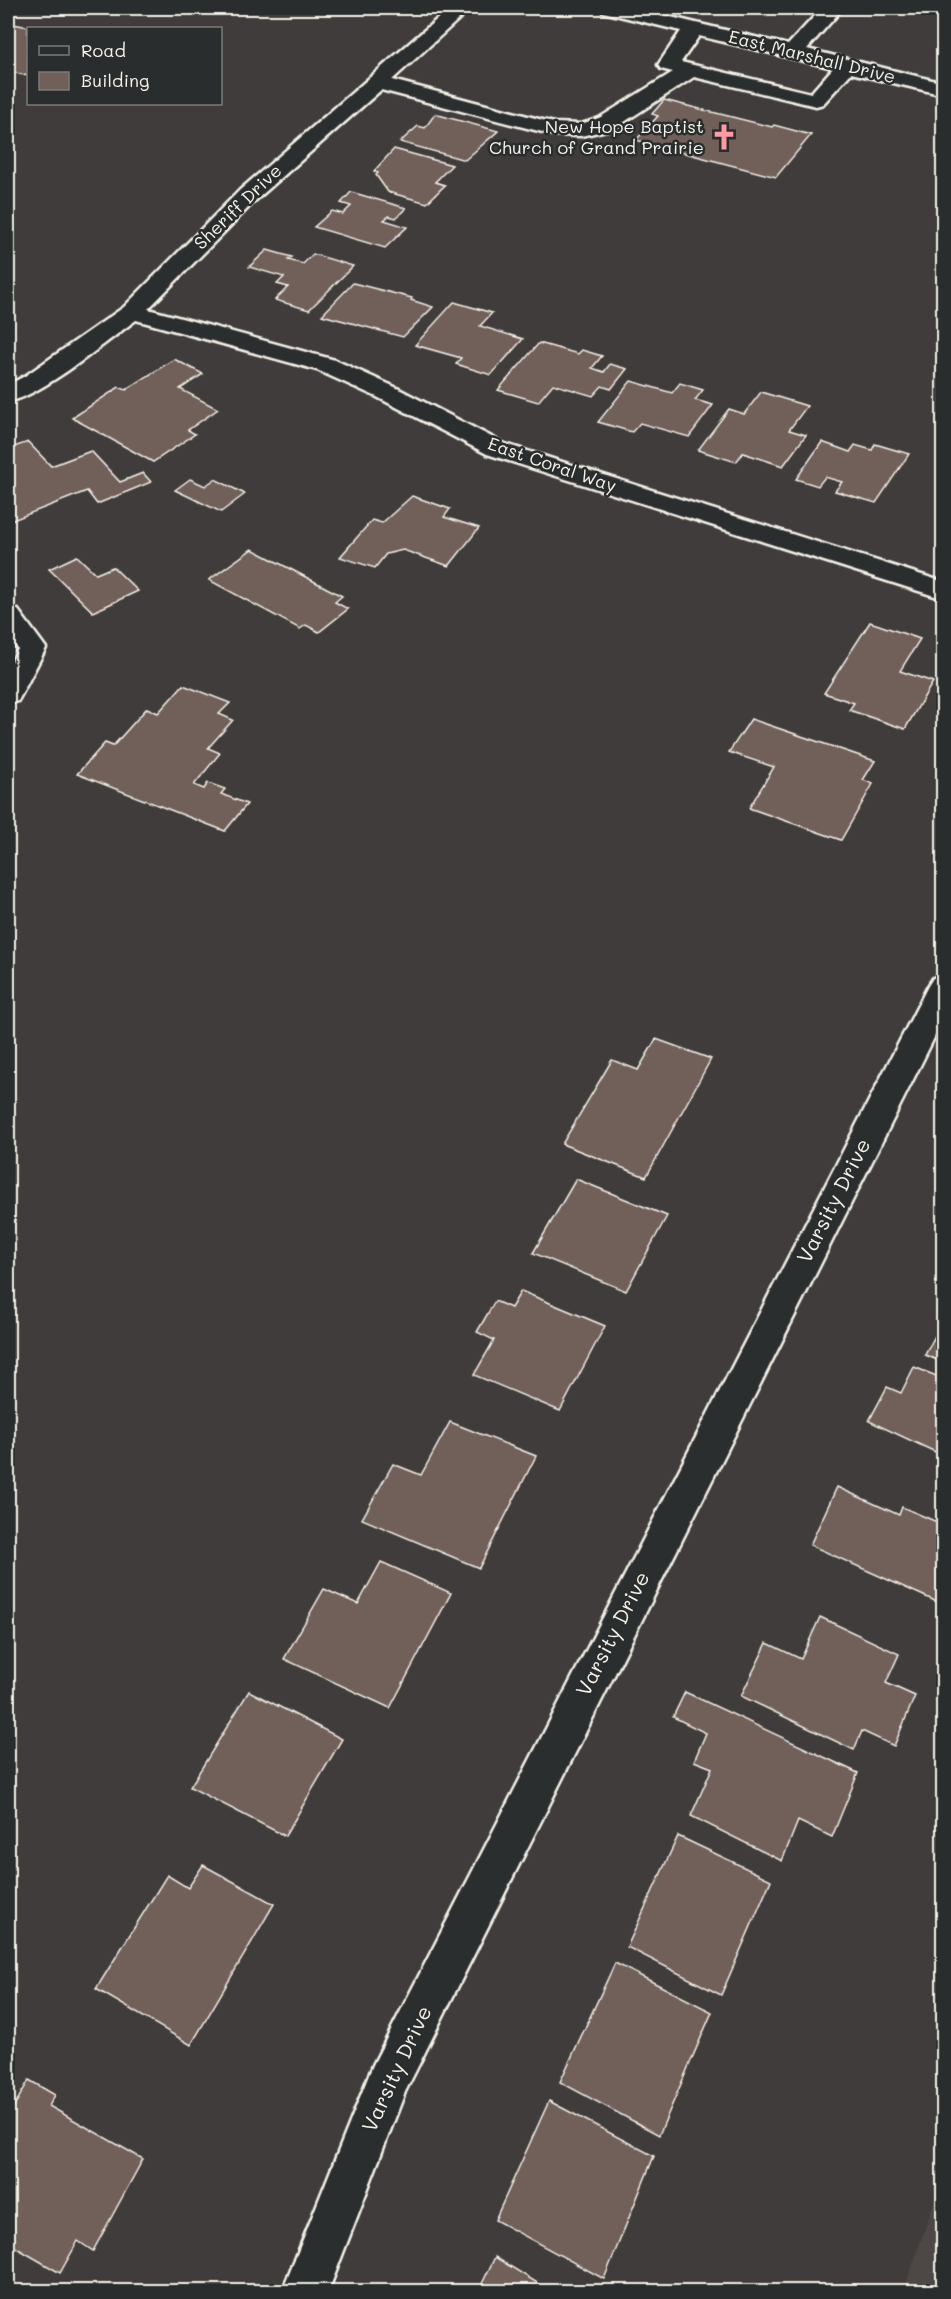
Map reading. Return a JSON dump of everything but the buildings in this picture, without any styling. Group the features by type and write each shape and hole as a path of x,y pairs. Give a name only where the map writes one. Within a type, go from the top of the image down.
{"street":[{"name":"Sheriff Drive","path":"8,395 34,381 132,312 248,195 461,8"},
{"name":"East Marshall Drive","path":"610,8 944,89"},
{"path":"793,52 832,8"},
{"path":"694,28 668,65 816,100 846,66"},
{"path":"376,82 554,129 581,130 607,123 691,70"},
{"name":"East Coral Way","path":"132,312 326,365 386,392 496,449 944,591"},
{"path":"8,616 32,648 8,694"},
{"name":"Varsity Drive","path":"305,2292 388,2080 944,986"}],"shaded area":[{"path":"943,2176 943,2291 903,2291 910,2272"}],"place":[{"name":"New Hope Baptist Church of Grand Prairie","path":"724,137"}]}
